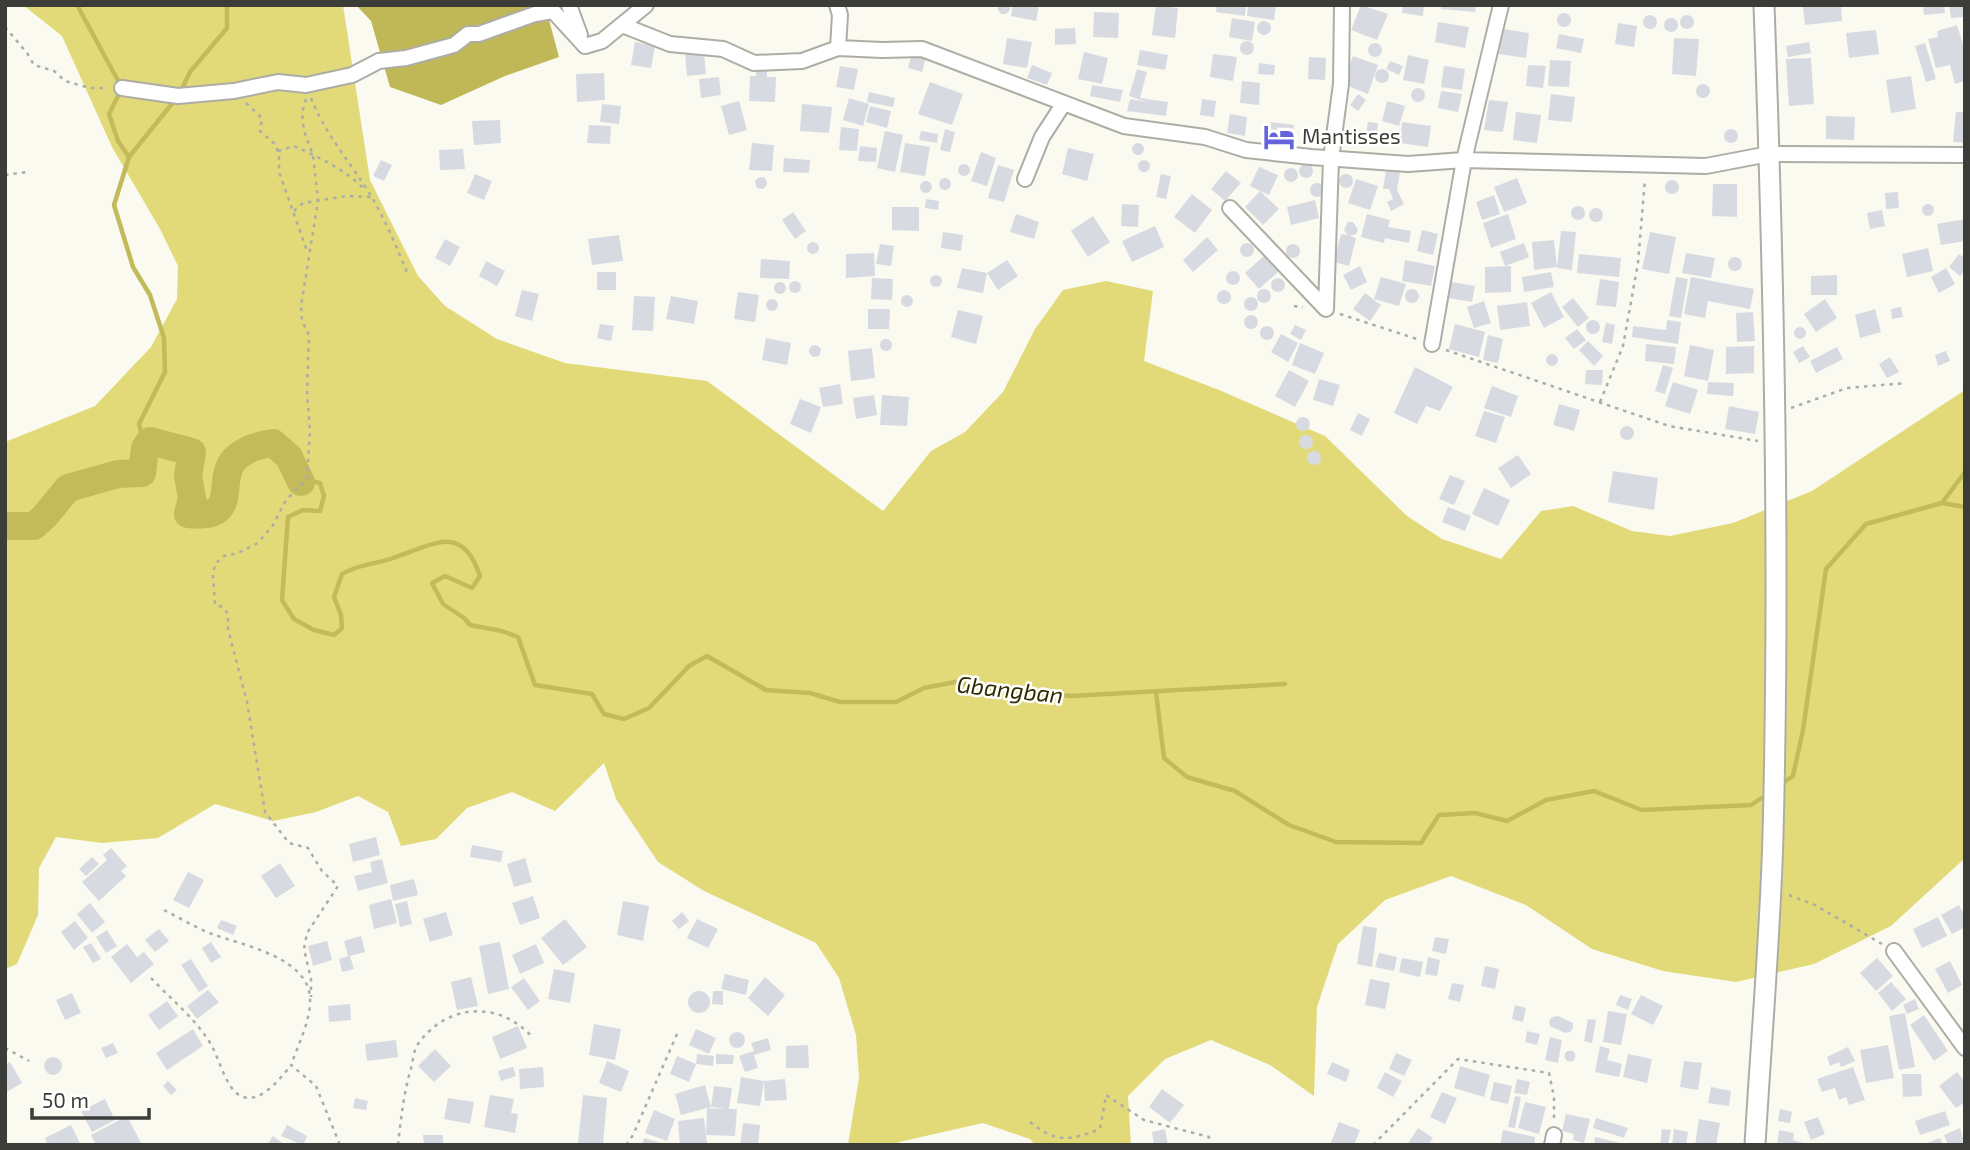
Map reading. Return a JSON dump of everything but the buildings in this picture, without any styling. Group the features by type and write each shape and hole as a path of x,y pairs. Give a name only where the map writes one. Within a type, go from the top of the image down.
{"street":[{"path":"569,5 584,46"},
{"path":"584,46 602,41 646,5"},
{"path":"837,5 840,15 838,48"},
{"path":"1326,309 1331,159 1341,84 1342,5"},
{"path":"1432,344 1464,159 1501,5"},
{"path":"1755,1145 1773,837 1777,658 1775,414 1764,5"},
{"path":"122,88 178,96 234,91 278,82 306,85 352,75 379,61 406,58 454,45 468,34 479,34 535,14 553,11 584,46"},
{"path":"622,25 670,44 723,49 754,63 802,61 838,48 922,49 1124,126 1205,137 1246,150 1331,159 1408,164 1464,159 1706,166 1769,154 1965,156"},
{"path":"1025,179 1042,137 1064,103"},
{"path":"1230,208 1326,309"},
{"path":"1894,951 1965,1048"}],"path":[{"path":"5,27 34,65 54,71 65,81 90,88 122,88"},
{"path":"151,978 207,1038 232,1088 240,1096 251,1098 266,1092 278,1082 290,1065 307,1018 312,979 304,949 307,933 338,886 322,872 308,848 289,843 265,812 247,702 228,629 228,614 223,607 215,605 212,576 215,564 224,556 238,553 258,542 273,525 286,500 307,479 310,335 302,321 301,306 318,201 313,155 304,131 302,113 306,100 306,85"},
{"path":"306,85 319,117 371,197 392,236 408,275"},
{"path":"234,91 262,118 260,131 276,145 279,172 308,254"},
{"path":"278,150 294,146 313,155 356,181 371,197"},
{"path":"1600,402 1623,346 1638,263 1646,165"},
{"path":"5,175 27,172"},
{"path":"293,212 303,203 347,196 371,197"},
{"path":"1294,306 1326,309 1670,426 1775,444"},
{"path":"1775,414 1847,388 1906,383"},
{"path":"1770,887 1815,905 1894,951"},
{"path":"164,910 211,934 257,948 285,962 303,978 311,997"},
{"path":"398,1145 404,1091 417,1045 445,1018 477,1011 494,1011 521,1024 533,1038"},
{"path":"625,1145 633,1135 677,1034"},
{"path":"5,1048 29,1061"},
{"path":"1373,1145 1458,1059 1549,1073 1554,1097 1553,1140"},
{"path":"290,1065 316,1086 340,1145"},
{"path":"1030,1122 1047,1136 1077,1138 1100,1129 1106,1095 1144,1120 1209,1137 1209,1145"}],"shaded area":[{"path":"23,5 343,5 370,180 418,276 445,306 497,339 565,363 707,381 883,511 931,451 965,432 1003,392 1035,329 1063,290 1106,281 1153,291 1144,361 1325,436 1407,516 1442,539 1501,559 1541,511 1573,506 1632,531 1670,536 1733,523 1812,491 1965,390 1965,858 1891,926 1814,964 1736,982 1663,971 1592,949 1526,905 1451,876 1385,900 1338,944 1317,1007 1314,1096 1270,1065 1211,1040 1165,1059 1128,1096 1131,1145 1035,1145 1030,1139 983,1123 895,1145 848,1145 859,1078 856,1035 839,978 816,943 704,891 658,862 616,799 604,763 555,811 512,792 467,808 436,839 401,846 388,812 358,796 316,812 273,821 215,804 158,838 102,843 56,837 39,868 38,915 17,964 5,969 5,442 95,406 151,347 177,299 178,266 160,229 112,147 62,36"},
{"path":"356,5 545,5 559,57 505,76 441,105 390,87 371,21"}],"waterway":[{"path":"77,5 122,88 109,114 118,141 129,157"},
{"path":"180,93 190,72 227,28 227,5"},
{"path":"145,448 139,424 165,372 164,338 150,295 133,267 114,205 129,157 175,100"},
{"name":"Gbangban","path":"5,526 34,526 68,488 118,474 142,473 145,448 150,441 192,452 188,476 192,498 188,514 204,514 221,506 228,470 233,461 257,446 273,443 289,457 301,482"},
{"path":"1781,784 1793,776 1803,730 1826,569 1866,524 1942,503 1965,472"},
{"name":"Gbangban","path":"304,484 311,481 320,483 324,496 320,511 303,510 288,517 282,600 294,619 314,630 334,635 342,628 341,615 334,597 342,574 433,544 455,543 473,559 480,576 472,588 445,576 432,583 443,604 470,625 518,637 535,685 592,694 604,714 624,719 649,708 689,666 707,656 766,690 810,693 840,702 896,702 924,688 955,682 1071,696 1285,684"},
{"path":"1942,503 1965,507"},
{"path":"1156,692 1164,758 1187,777 1235,791 1289,825 1336,842 1421,843 1439,815 1475,813 1507,821 1546,800 1594,791 1642,810 1751,805 1769,793"}],"place":[{"name":"Mantisses","path":"1279,137"}]}
